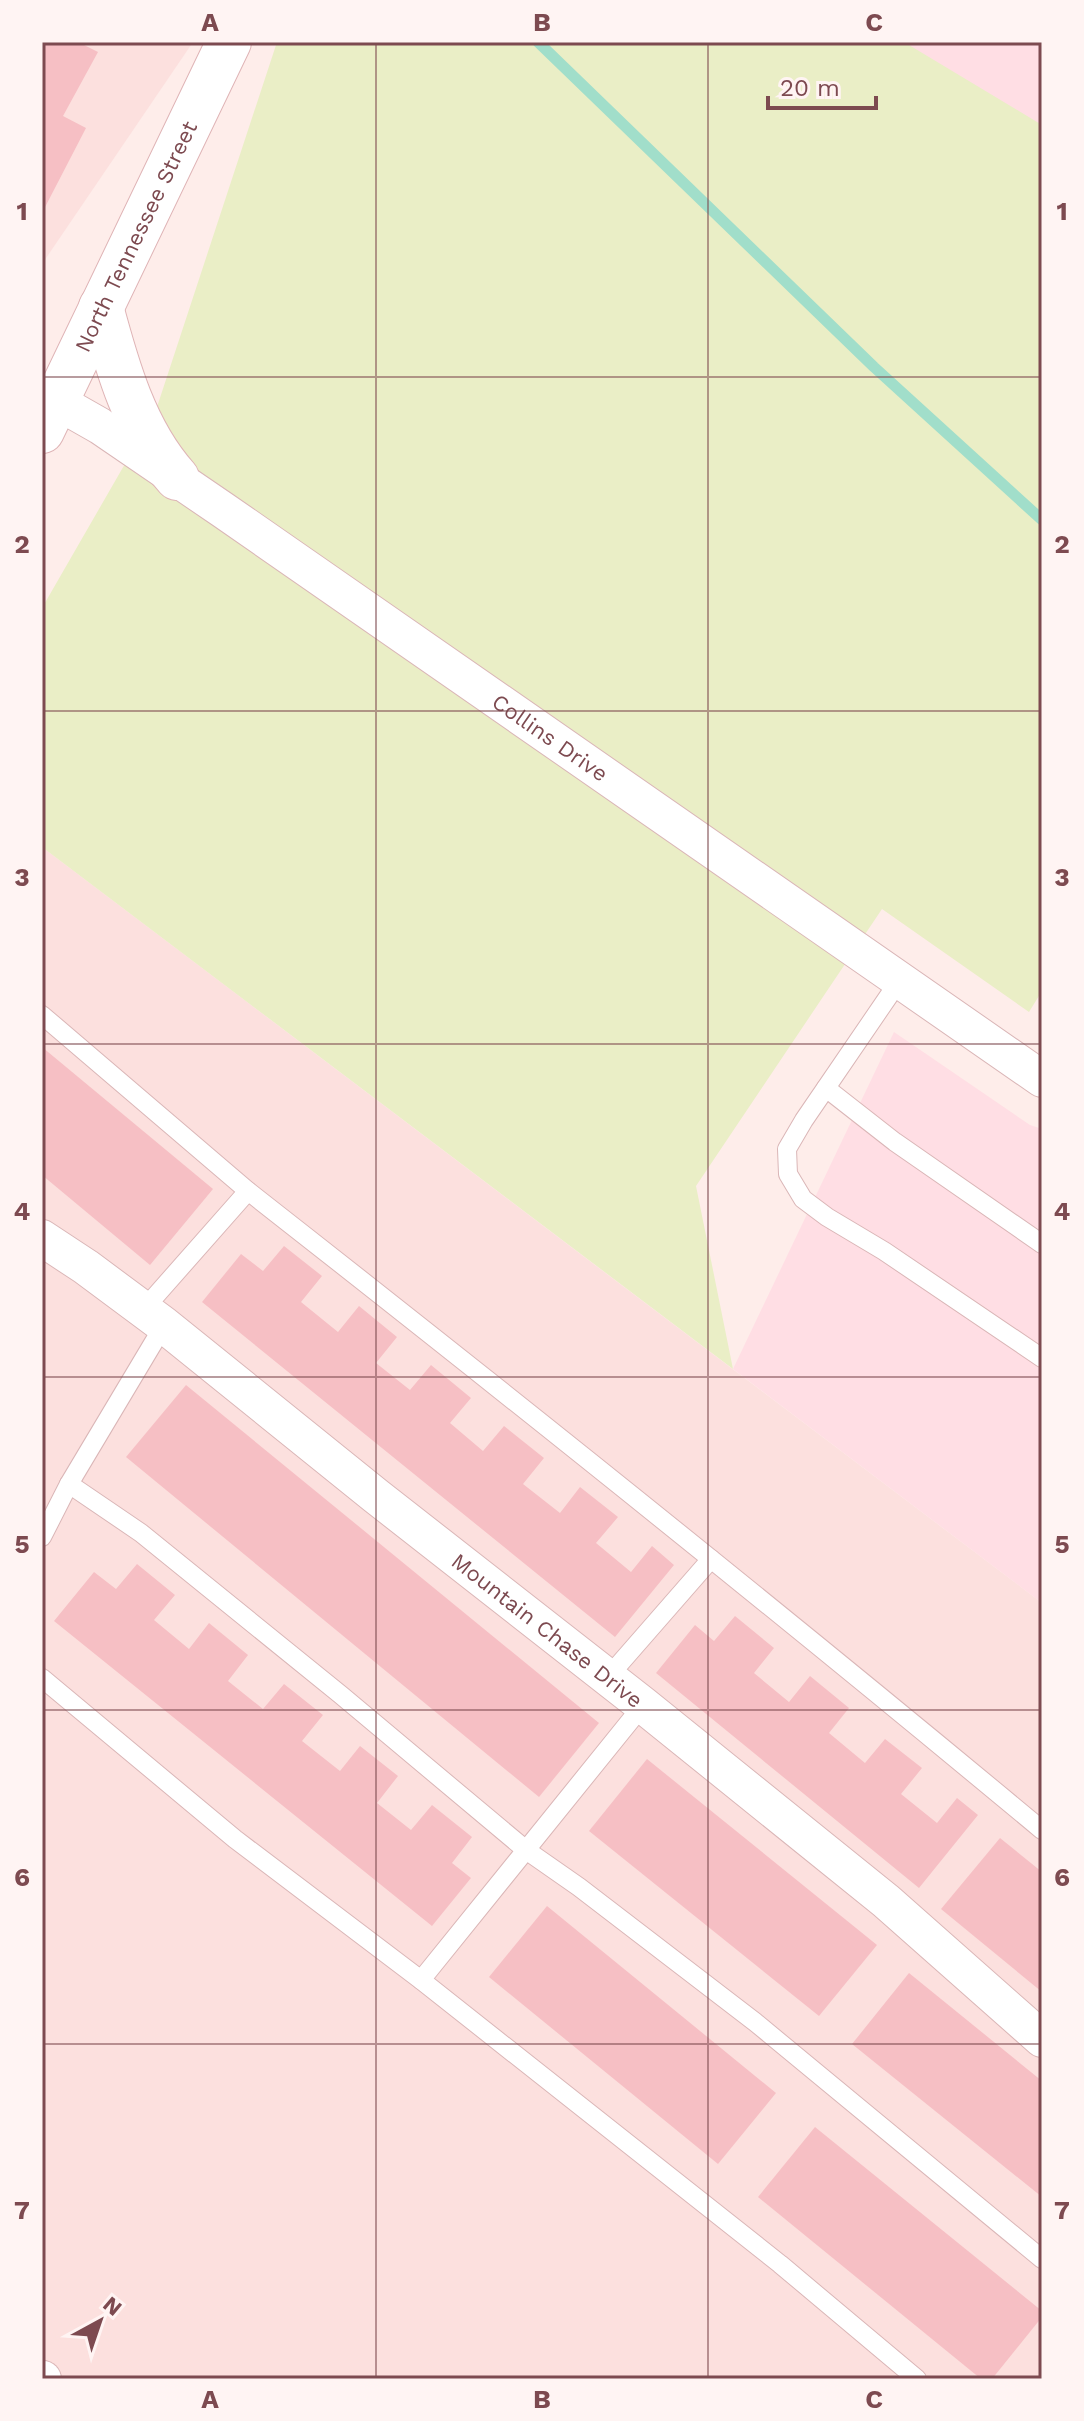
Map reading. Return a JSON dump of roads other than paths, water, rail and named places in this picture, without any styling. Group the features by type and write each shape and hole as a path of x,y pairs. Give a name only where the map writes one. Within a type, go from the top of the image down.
{"main road":[{"name":"North Tennessee Street","path":"49,416 229,42"},
{"path":"101,307 132,403 146,435 177,478"}],"street":[{"name":"Collins Drive","path":"49,416 100,426 1042,1079"},
{"name":"Mountain Chase Drive","path":"42,1238 153,1318 643,1705 886,1901 1042,2039"}],"lane":[{"path":"899,981 787,1149 788,1174 803,1199 827,1217 884,1251 1042,1358"},
{"path":"42,1015 248,1191 508,1394 1042,1830"},
{"path":"826,1088 895,1142 1042,1244"},
{"path":"42,1537 153,1318 248,1191"},
{"path":"69,1484 141,1533 526,1850 755,2022 1042,2259"},
{"path":"608,1677 711,1559"},
{"path":"42,1678 235,1839 421,1980 780,2264 917,2379"},
{"path":"421,1980 643,1705"}],"waterway":[{"path":"538,42 874,367 1042,520"}]}
